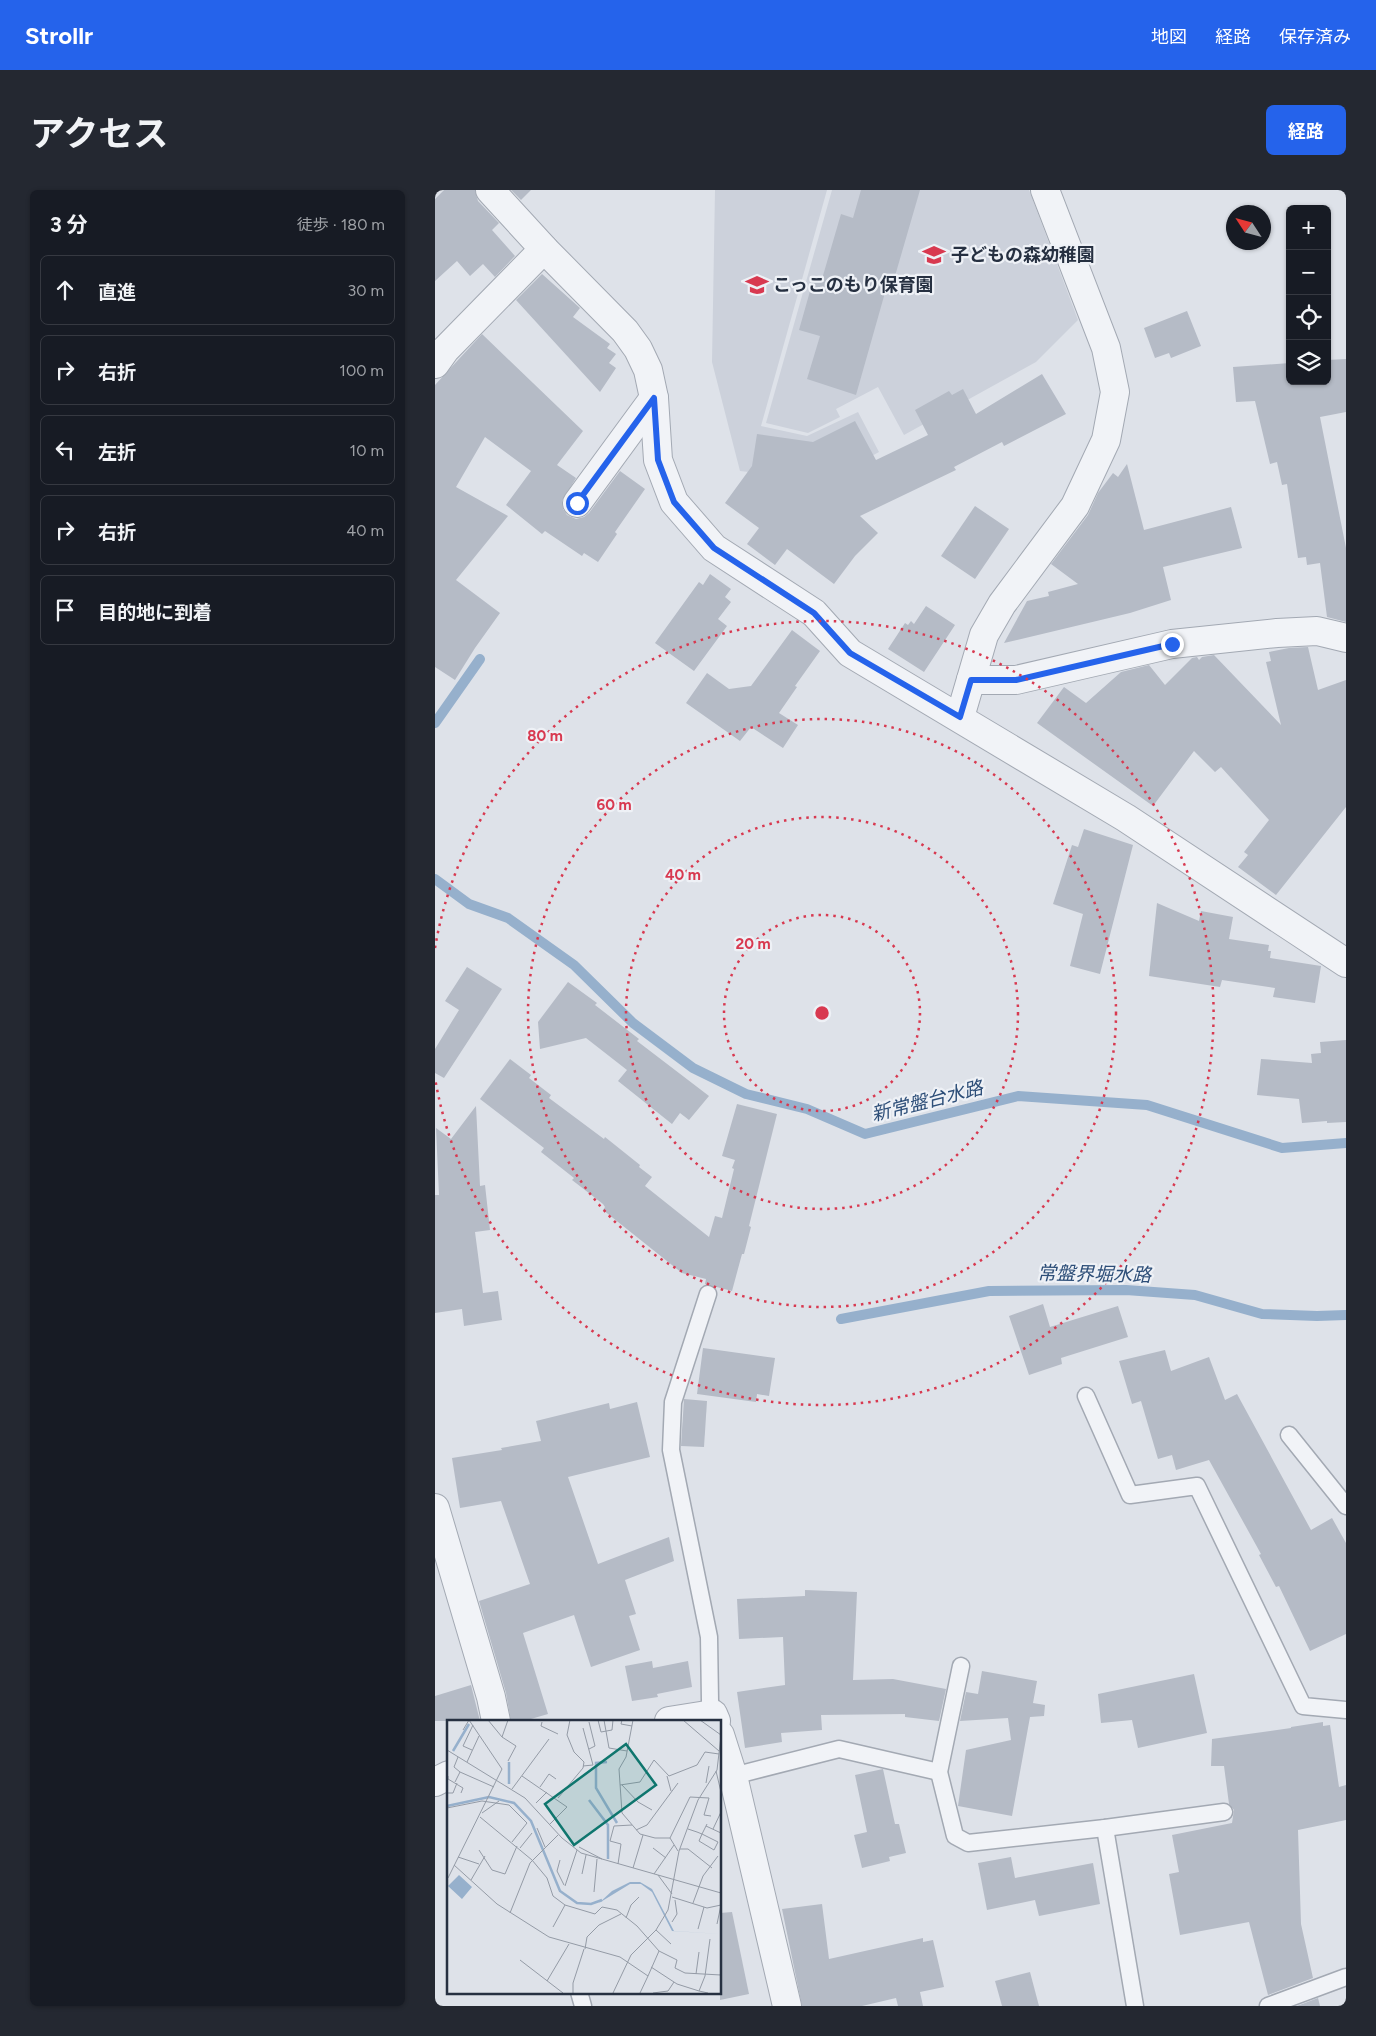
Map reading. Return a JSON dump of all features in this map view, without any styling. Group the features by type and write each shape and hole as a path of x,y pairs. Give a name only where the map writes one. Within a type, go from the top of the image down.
{"street":[{"path":"490,190 544,249 625,331 638,348 648,370 654,398 658,460 674,502 714,548 814,613 850,653 960,717 1126,818 1346,963"},
{"path":"960,717 984,635 1001,604 1075,506 1107,440 1115,392 1106,348 1045,190"},
{"path":"435,364 445,350 544,249"},
{"path":"577,503 654,398"},
{"path":"971,680 1016,680 1172,644 1277,633 1317,631 1346,638"},
{"path":"435,1508 491,1697 496,1720"},
{"path":"721,1739 733,1776 787,2006"},
{"path":"435,1782 447,1776"}],"lane":[{"path":"707,1294 673,1402 671,1450 709,1637 710,1701 715,1720"},
{"path":"1086,1396 1130,1495 1197,1486 1303,1706 1346,1710"},
{"path":"1289,1435 1346,1506"},
{"path":"961,1666 939,1772 955,1836 968,1843 1105,1828 1224,1812"},
{"path":"733,1776 839,1749 939,1772"},
{"path":"1105,1828 1135,2006"},
{"path":"1268,2006 1346,1977"}],"shaded area":[{"name":"こっこのもり保育園","path":"715,190 827,190 761,426 807,436 858,412 879,452 826,481 740,471 712,362"},
{"name":"子どもの森幼稚園","path":"832,190 1029,190 1078,320 1036,362 904,435 878,387 836,409 840,417 808,433 766,423"}],"building":[{"path":"444,190 475,190 478,201 499,223 492,230 515,256 495,277 483,264 470,276 457,261 435,281 435,199"},
{"path":"511,190 531,190 521,200"},
{"path":"861,190 920,190 895,276 890,275 856,395 807,379 820,336 799,330 814,277 822,279 841,214 853,218"},
{"path":"542,274 580,308 573,317 610,344 607,348 616,354 609,363 616,368 600,392 516,300"},
{"path":"1187,311 1201,346 1171,358 1169,353 1155,358 1144,328"},
{"path":"482,334 583,431 557,465 576,478 562,501 563,509 567,515 576,519 584,517 589,513 620,471 645,489 615,532 617,534 598,562 584,553 582,556 545,531 542,534 506,505 531,471 485,437 456,487 508,516 456,580 500,613 455,680 435,667 435,385"},
{"path":"1346,359 1346,412 1320,417 1346,548 1346,622 1327,617 1320,563 1307,565 1306,557 1298,558 1287,484 1282,485 1277,462 1270,464 1255,401 1236,402 1233,367 1286,363 1286,385 1331,385 1331,360"},
{"path":"1042,374 1066,414 1004,446 1002,442 954,467 956,470 860,516 878,533 855,556 834,584 787,549 775,565 747,544 759,528 725,503 752,466 757,434 813,442 855,421 876,460 928,435 915,410 949,391 952,395 963,389 976,414"},
{"path":"1127,464 1144,530 1231,507 1242,548 1163,567 1171,600 1130,613 1004,643 1027,601 1049,596 1048,592 1078,584 1051,564 1088,515 1098,493 1113,473 1118,477"},
{"path":"975,506 1009,529 975,579 941,556"},
{"path":"710,574 731,589 725,597 731,602 718,619 727,626 694,671 655,643 699,582 703,585"},
{"path":"926,606 955,625 924,672 888,649 905,623 908,625 911,621 914,624"},
{"path":"792,630 820,651 795,686 797,687 779,713 798,725 783,748 751,727 740,741 686,703 707,673 729,689 751,686"},
{"path":"1308,647 1318,690 1346,680 1346,807 1276,895 1238,867 1248,855 1244,852 1269,820 1221,767 1215,772 1194,751 1153,806 1037,723 1064,687 1086,703 1121,672 1149,665 1165,685 1192,658 1197,657 1199,660 1202,657 1214,655 1281,725 1266,662 1271,661 1269,652"},
{"path":"1084,829 1133,845 1100,974 1070,966 1083,914 1053,904 1072,845 1078,847"},
{"path":"1157,903 1199,921 1201,911 1233,917 1229,939 1269,945 1268,951 1271,951 1270,958 1321,966 1315,1003 1273,997 1275,988 1222,980 1220,987 1149,976"},
{"path":"467,967 502,989 444,1078 435,1073 435,1049 459,1010 445,1001"},
{"path":"568,982 597,1003 595,1005 639,1039 637,1041 709,1096 689,1120 680,1113 672,1124 618,1081 627,1070 586,1038 540,1049 538,1022"},
{"path":"1346,1040 1346,1122 1302,1123 1299,1099 1257,1095 1261,1059 1312,1063 1311,1054 1321,1053 1320,1042"},
{"path":"510,1059 531,1075 529,1078 551,1095 549,1098 604,1139 605,1137 640,1165 639,1167 652,1177 645,1186 709,1237 715,1216 722,1218 734,1169 732,1168 735,1160 722,1156 737,1104 777,1114 749,1226 751,1227 732,1291 705,1284 706,1279 682,1273 603,1210 605,1207 603,1204 572,1180 574,1178 541,1152 544,1148 480,1099"},
{"path":"476,1106 480,1186 485,1185 490,1230 475,1232 483,1293 498,1291 502,1320 464,1326 462,1309 435,1313 435,1195 439,1195 436,1128 451,1139"},
{"path":"1043,1304 1050,1327 1118,1306 1128,1337 1061,1358 1062,1364 1029,1375 1009,1316"},
{"path":"703,1348 775,1358 769,1396 757,1394 756,1402 697,1394"},
{"path":"1165,1350 1171,1371 1209,1357 1225,1400 1237,1394 1311,1530 1332,1518 1346,1543 1346,1634 1310,1651 1279,1586 1276,1587 1259,1555 1261,1554 1209,1460 1176,1470 1172,1455 1158,1459 1141,1401 1132,1404 1119,1361"},
{"path":"684,1399 707,1401 704,1447 681,1446"},
{"path":"637,1402 650,1457 568,1477 598,1564 669,1537 674,1561 625,1580 636,1614 629,1616 640,1650 591,1667 574,1615 523,1633 548,1714 527,1720 511,1720 506,1693 479,1601 530,1584 501,1501 460,1508 452,1458 502,1450 501,1448 541,1441 536,1421 609,1403 610,1409"},
{"path":"805,1590 857,1592 853,1680 893,1679 946,1689 939,1721 905,1717 905,1714 821,1715 822,1730 781,1733 782,1742 745,1748 737,1692 785,1685 783,1637 739,1639 737,1599 805,1596"},
{"path":"652,1661 653,1668 688,1661 692,1687 657,1694 658,1697 632,1701 625,1666"},
{"path":"982,1671 1037,1681 1033,1703 1045,1705 1044,1716 1030,1717 1012,1816 958,1806 966,1750 1011,1740 1008,1718 960,1721 966,1692 978,1694"},
{"path":"1194,1674 1207,1733 1138,1748 1132,1720 1101,1723 1098,1694"},
{"path":"471,1685 480,1720 435,1721 435,1696"},
{"path":"1323,1722 1323,1726 1330,1725 1339,1787 1346,1785 1346,1820 1298,1830 1301,1924 1313,1978 1268,1995 1249,1922 1180,1935 1169,1874 1179,1872 1172,1835 1232,1823 1234,1810 1229,1804 1224,1766 1211,1766 1212,1739"},
{"path":"883,1769 895,1824 899,1824 906,1853 889,1857 890,1861 862,1868 854,1835 867,1832 855,1775"},
{"path":"1011,1857 1015,1878 1093,1863 1100,1904 1039,1916 1035,1900 987,1910 978,1863"},
{"path":"822,1904 829,1959 923,1938 923,1942 933,1940 944,1987 920,1992 923,2006 898,2006 896,1998 862,2006 802,2006 782,1909"},
{"path":"732,1912 749,1994 720,2000 721,1994 721,1913"},
{"path":"1030,1972 1039,2006 1002,2006 995,1981"},
{"path":"1318,1998 1320,2006 1297,2006"}],"waterway":[{"name":"新常盤台水路","path":"435,723 480,659"},
{"name":"新常盤台水路","path":"435,879 469,904 508,918 574,965 633,1023 693,1068 746,1094 807,1109 865,1134 1018,1096 1147,1105 1282,1148 1346,1143"},
{"name":"常盤界堀水路","path":"841,1319 989,1291 1126,1290 1195,1295 1262,1314 1346,1315"}],"place":[{"name":"子どもの森幼稚園","path":"934,255"},
{"name":"こっこのもり保育園","path":"757,285"}],"route":[{"path":"577,503 654,398 658,460 674,502 714,548 814,613 850,653 960,717 971,680 1016,680 1172,644"}]}
